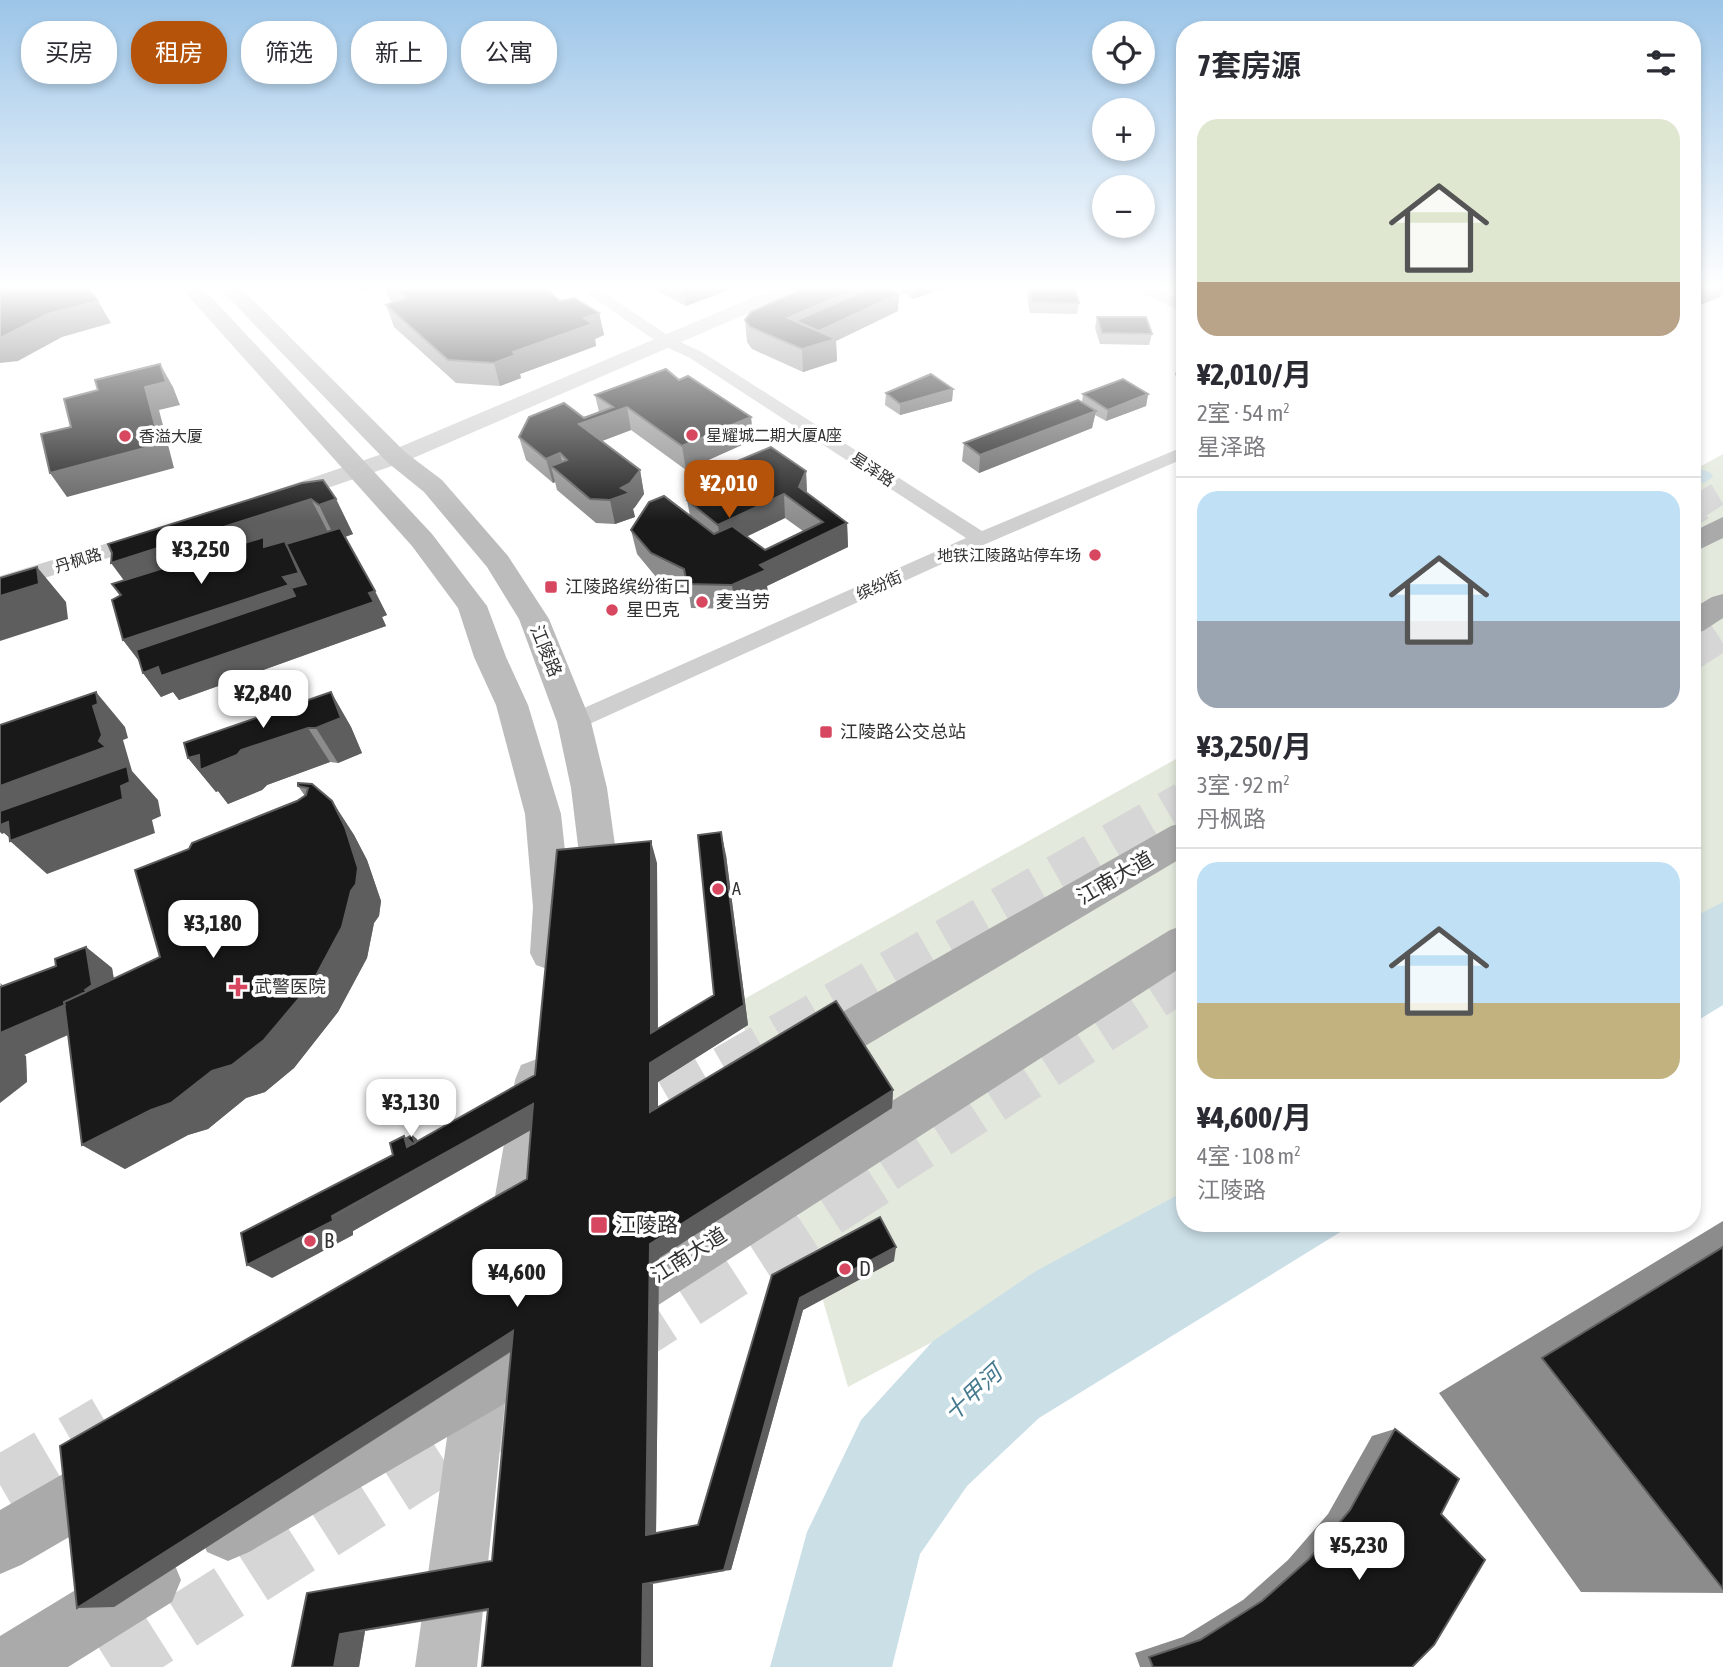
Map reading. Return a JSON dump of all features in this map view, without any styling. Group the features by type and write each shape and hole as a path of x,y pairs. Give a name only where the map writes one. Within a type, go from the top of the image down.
{"main road":[{"path":"263,366 422,540 472,606 490,657 512,705 543,814 552,907 548,984"},
{"name":"江陵路","path":"306,366 396,457 433,486 499,562 534,619 574,722 589,788 605,909 605,935"},
{"path":"1701,618 1723,604"},
{"name":"江南大道","path":"768,1079 1176,842"},
{"name":"江南大道","path":"9,1667 245,1521 479,1387 1176,949"},
{"path":"446,1667 479,1387 497,1273 542,1046"},
{"path":"497,1273 566,1200"},
{"path":"563,1396 568,1331 582,1277"},
{"path":"0,1544 154,1454"}],"street":[{"path":"269,500 361,471 608,366"},
{"name":"星泽路","path":"713,366 981,539"},
{"name":"缤纷街","path":"574,722 981,539 1176,455"},
{"name":"丹枫路","path":"0,584 176,529"}],"shaded area":[{"path":"1723,454 1723,919 1701,930 1701,466"},
{"path":"1176,759 1176,1212 848,1387 737,1003"}],"water":[{"path":"1723,902 1723,1005 1701,1018 1701,913"},
{"name":"十甲河","path":"1176,1196 1176,1232 1340,1232 1039,1418 967,1486 920,1554 892,1667 770,1667 807,1532 861,1420 933,1341 1036,1271"}],"building":[{"path":"161,366 166,382 145,387 160,444 50,473 41,434 71,427 64,399 98,390 95,380"},
{"path":"666,369 679,380 688,376 751,417 682,446 627,407 579,424 640,470 630,483 621,488 630,493 610,500 590,499 551,466 567,460 560,453 546,459 519,437 529,417 564,403 584,418 613,407 595,395"},
{"path":"931,374 953,389 900,404 886,393"},
{"path":"1123,379 1148,394 1108,410 1083,394"},
{"path":"1078,400 1096,411 980,455 964,443"},
{"path":"771,447 806,471 799,487 847,523 760,565 766,570 732,585 687,584 684,569 651,553 631,530 649,502 664,496 714,534 732,526 765,550 823,522 784,494 718,525 687,500 695,479"},
{"path":"323,480 336,499 319,505 311,499 111,563 112,553 108,544 302,483"},
{"path":"340,528 375,591 369,593 374,602 161,676 158,667 143,673 136,650 295,596 291,588 306,584 286,544"},
{"path":"264,537 264,547 285,541 299,573 283,577 289,585 123,640 112,600 121,595 112,584"},
{"path":"37,567 39,584 0,596 0,578"},
{"path":"96,692 98,704 93,706 102,735 99,741 106,747 0,786 0,725"},
{"path":"331,692 341,718 241,750 237,755 200,770 199,755 188,758 184,743"},
{"path":"127,766 130,782 121,786 123,799 10,841 8,822 0,825 0,811"},
{"path":"298,783 312,784 332,801 345,827 358,868 356,884 351,891 342,927 312,983 264,1040 232,1065 212,1071 171,1103 151,1110 82,1145 64,1002 160,957 135,870 189,849 192,843 297,801 306,795 308,788 298,786"},
{"name":"江陵路","path":"721,832 744,1005 650,1063 650,1112 836,1001 893,1090 650,1244 646,1535 698,1525 772,1275 880,1217 896,1247 800,1298 724,1570 643,1584 642,1667 482,1667 488,1609 340,1634 334,1667 292,1667 307,1593 492,1561 513,1331 77,1608 60,1446 527,1179 533,1104 332,1216 333,1221 247,1265 241,1233 393,1155 390,1143 404,1136 407,1147 535,1075 557,850 651,841 651,1033 714,995 698,835"},
{"path":"86,947 92,985 86,992 64,1002 65,1005 0,1033 0,987 56,966 55,959"},
{"path":"412,1135 415,1143 413,1144 407,1138"},
{"path":"1723,1247 1723,1589 1542,1358"},
{"path":"1395,1429 1459,1479 1441,1514 1485,1560 1434,1645 1412,1667 1153,1667 1149,1657 1200,1640 1262,1601 1309,1559 1350,1510"}],"tunnel":[{"path":"1701,505 1723,491"},
{"path":"1701,648 1723,634"},
{"path":"613,1131 1176,808"},
{"path":"886,1171 1176,984"},
{"path":"615,1346 889,1169"},
{"path":"111,1667 549,1388"},
{"path":"0,1485 106,1423"}],"place":[{"name":"星耀城二期大厦A座","path":"692,435"},
{"name":"香溢大厦","path":"125,436"},
{"name":"地铁江陵路站停车场","path":"1095,555"},
{"name":"江陵路缤纷街口","path":"551,587"},
{"name":"麦当劳","path":"702,602"},
{"name":"星巴克","path":"612,610"},
{"name":"江陵路公交总站","path":"826,732"},
{"name":"A","path":"718,889"},
{"name":"武警医院","path":"238,987"},
{"name":"江陵路","path":"599,1225"},
{"name":"B","path":"310,1241"},
{"name":"D","path":"845,1269"}]}
